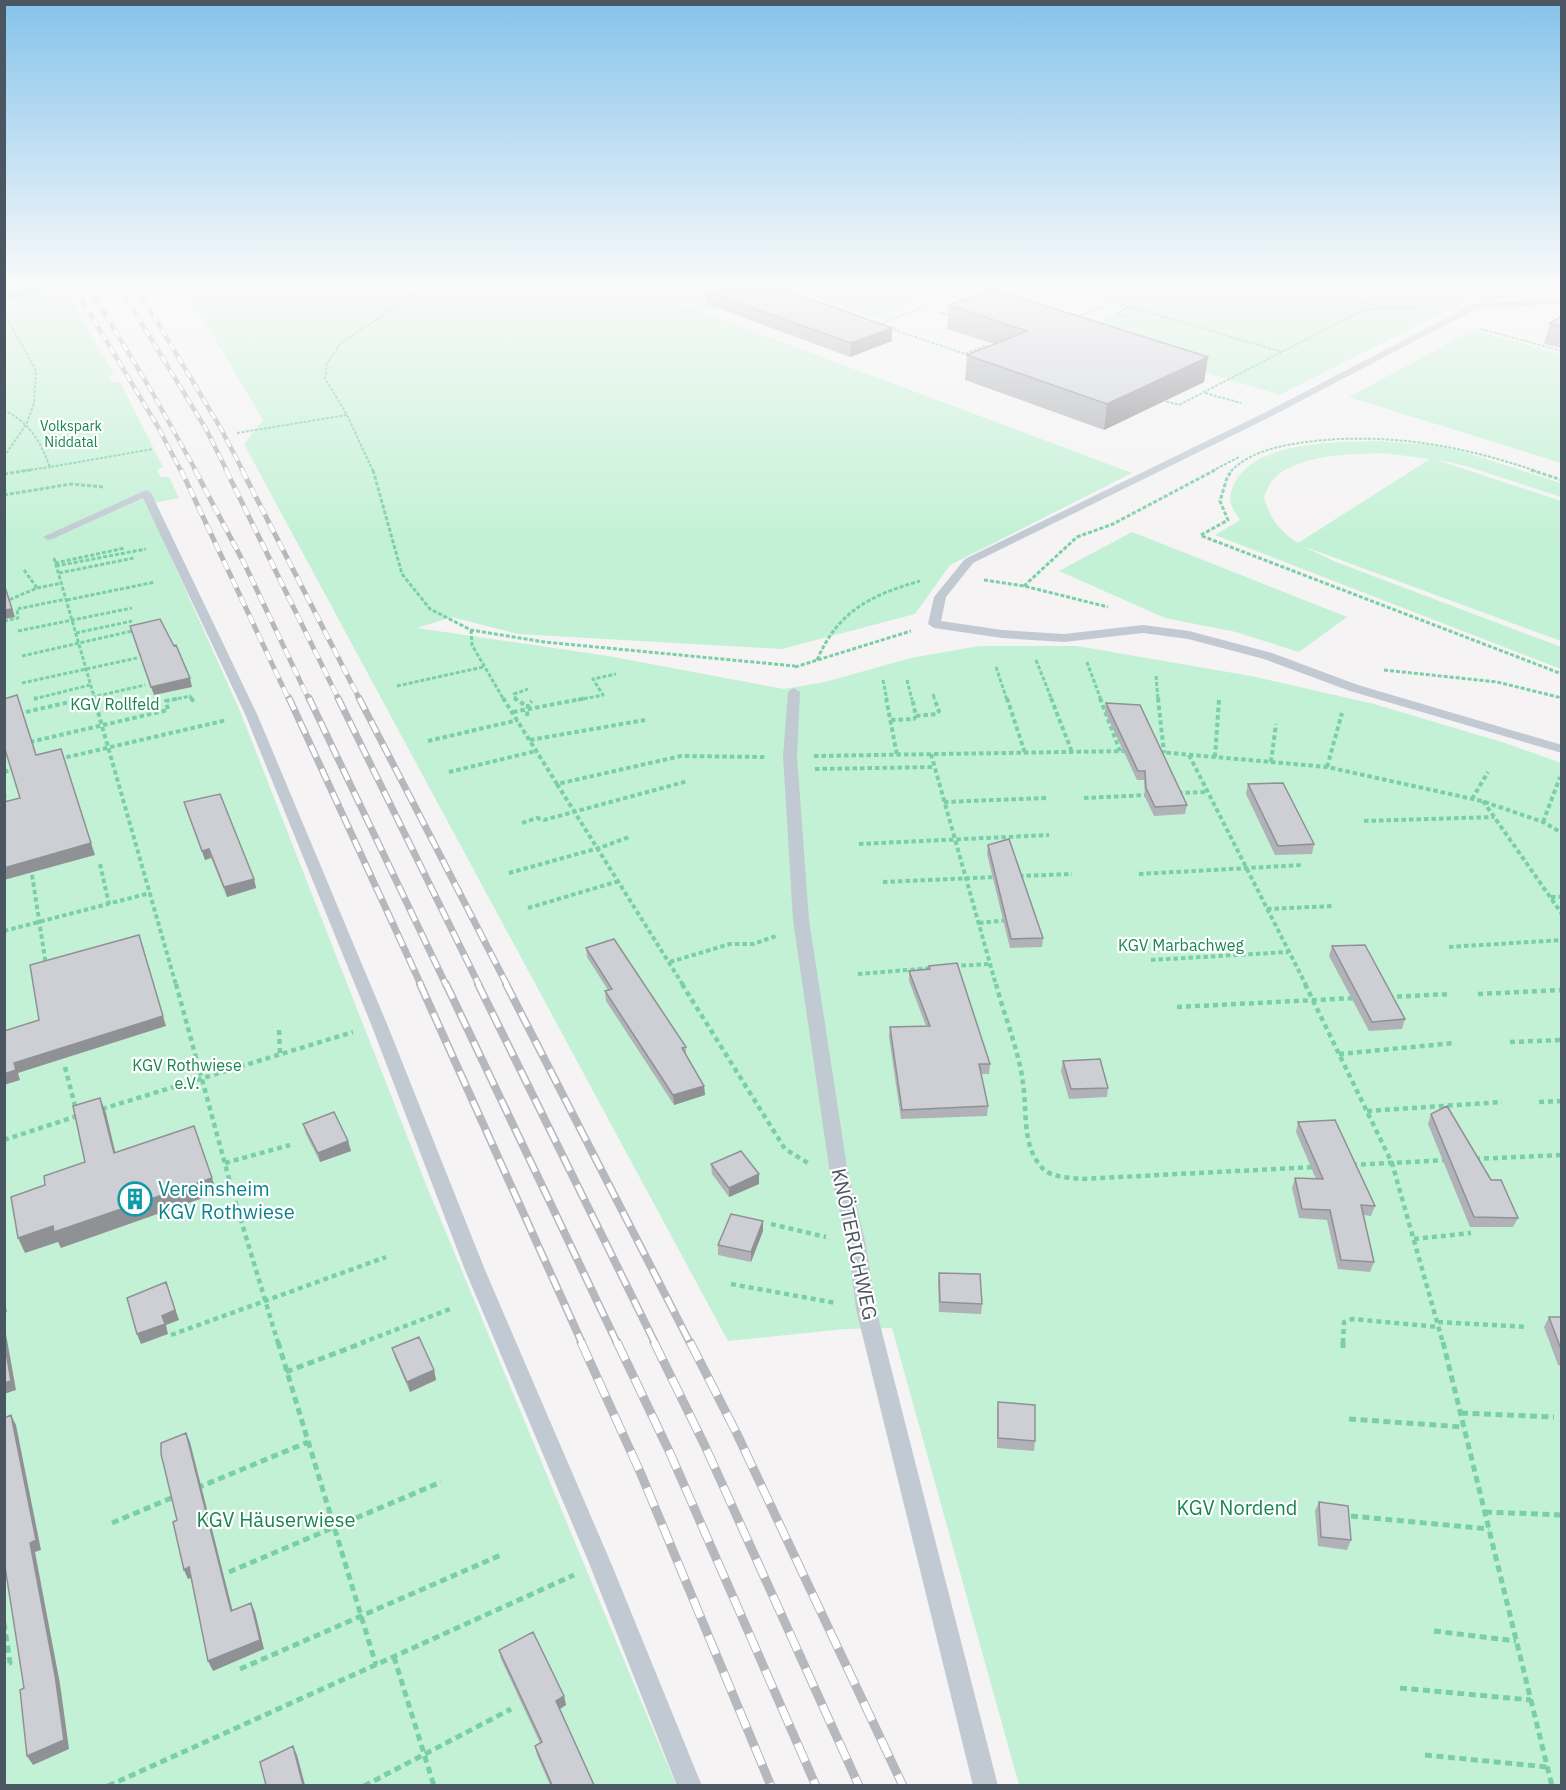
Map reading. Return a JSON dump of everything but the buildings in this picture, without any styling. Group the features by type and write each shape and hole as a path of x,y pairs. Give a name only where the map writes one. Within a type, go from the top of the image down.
{"lane":[{"path":"1350,372 969,561 940,597 934,624 1002,634 1064,638 1143,630 1189,635 1268,656 1354,688 1562,749"},
{"path":"48,537 146,494 251,714 379,1024 476,1270 600,1563 690,1785"},
{"name":"KNÖTERICHWEG","path":"794,692 790,756 801,920 838,1167 857,1245 866,1309 986,1785"}],"path":[{"path":"4,457 27,423 34,402 36,372"},
{"path":"326,372 326,378 347,415 374,473 402,574 430,609 471,630 544,642 795,666 934,624"},
{"path":"1157,398 1179,405 1245,372"},
{"path":"4,410 27,423 39,438 50,467"},
{"path":"237,433 347,415"},
{"path":"1562,480 1467,450 1431,443 1382,438 1329,439 1286,445 1251,456 1230,472 1220,501 1228,520 1202,535 1562,674"},
{"path":"4,474 153,448"},
{"path":"1024,586 1077,537 1113,524 1247,452"},
{"path":"4,495 71,484 146,494"},
{"path":"48,537 265,1301 376,1665"},
{"path":"55,564 125,548"},
{"path":"55,564 150,548"},
{"path":"59,573 134,558"},
{"path":"24,570 37,588"},
{"path":"817,660 831,629 845,613 910,583 956,575 1024,586 1111,608"},
{"path":"4,621 18,618 17,609 155,582"},
{"path":"4,602 37,588 62,583"},
{"path":"4,597 10,600"},
{"path":"18,631 132,608"},
{"path":"76,633 132,621"},
{"path":"471,630 472,645 483,667 599,848 785,1149 813,1166 838,1167"},
{"path":"22,656 132,631"},
{"path":"21,683 137,658"},
{"path":"1035,660 1072,752"},
{"path":"1087,662 1120,751"},
{"path":"794,692 795,666"},
{"path":"397,687 483,667"},
{"path":"996,668 1025,753"},
{"path":"1378,669 1500,682 1539,689 1562,698"},
{"path":"513,712 603,696 593,679 616,674"},
{"path":"1156,676 1164,753"},
{"path":"883,680 897,754"},
{"path":"907,680 916,716"},
{"path":"26,712 145,685"},
{"path":"34,699 90,686"},
{"path":"528,689 514,694 514,698 528,708"},
{"path":"891,720 914,719 916,716 937,714 939,711 933,694"},
{"path":"30,742 168,710 166,701 190,696 194,702"},
{"path":"1215,757 1219,700"},
{"path":"527,716 528,704 532,701"},
{"path":"1327,767 1342,713"},
{"path":"56,760 251,714"},
{"path":"428,741 518,720"},
{"path":"530,740 645,720"},
{"path":"1271,762 1276,724"},
{"path":"449,772 536,751"},
{"path":"557,784 681,756 1130,751"},
{"path":"1156,752 1327,767 1482,801 1543,822 1562,833"},
{"path":"931,754 1023,1081 1028,1128 1035,1161 1044,1170 1057,1176 1081,1179 1320,1166"},
{"path":"1188,754 1313,1000 1392,1163 1439,1325 1552,1785"},
{"path":"4,772 25,767"},
{"path":"814,769 935,767"},
{"path":"1472,799 1488,772"},
{"path":"1543,822 1560,777"},
{"path":"522,823 537,818 544,820 688,782"},
{"path":"1174,794 1207,792"},
{"path":"4,793 8,811"},
{"path":"1084,798 1151,795"},
{"path":"944,802 1046,798"},
{"path":"1482,801 1562,914"},
{"path":"1364,821 1494,818"},
{"path":"859,844 1049,835"},
{"path":"508,873 599,848 629,837"},
{"path":"100,864 109,904"},
{"path":"1139,874 1303,865"},
{"path":"1013,877 1072,874"},
{"path":"32,875 47,969"},
{"path":"883,882 1002,877"},
{"path":"528,908 619,882"},
{"path":"4,932 150,893"},
{"path":"1550,897 1562,897"},
{"path":"1267,909 1334,906"},
{"path":"979,923 1017,919"},
{"path":"670,962 730,944 753,944 777,936 775,927"},
{"path":"1449,947 1562,940"},
{"path":"1151,960 1288,952"},
{"path":"946,967 990,963"},
{"path":"858,974 935,968"},
{"path":"1478,994 1562,990"},
{"path":"1381,997 1450,994"},
{"path":"1177,1007 1358,998"},
{"path":"98,1110 379,1024"},
{"path":"279,1030 280,1054"},
{"path":"1510,1042 1562,1040"},
{"path":"1339,1054 1454,1043"},
{"path":"65,1067 77,1116"},
{"path":"1539,1102 1562,1101"},
{"path":"1367,1111 1502,1102"},
{"path":"4,1140 88,1113"},
{"path":"225,1163 290,1145"},
{"path":"1471,1159 1562,1155"},
{"path":"1344,1165 1449,1160"},
{"path":"771,1224 857,1245"},
{"path":"1414,1239 1471,1233"},
{"path":"171,1335 386,1257"},
{"path":"730,1284 866,1309"},
{"path":"286,1372 450,1309"},
{"path":"1343,1348 1344,1322 1352,1319 1439,1325 1527,1327"},
{"path":"1461,1413 1554,1417"},
{"path":"1349,1419 1464,1426"},
{"path":"112,1523 308,1442"},
{"path":"229,1572 441,1482"},
{"path":"1485,1512 1562,1515"},
{"path":"1351,1516 1489,1529"},
{"path":"240,1670 503,1554"},
{"path":"108,1785 600,1563"},
{"path":"4,1623 10,1663 4,1665"},
{"path":"1434,1631 1516,1641"},
{"path":"394,1656 434,1785"},
{"path":"1400,1688 1531,1700"},
{"path":"364,1785 425,1756 511,1709"},
{"path":"1425,1755 1547,1767"}],"green space":[{"path":"4,372 113,372 109,376 112,382 120,382 163,467 157,470 161,477 169,477 179,498 147,504 240,711 427,1187 676,1785 5,1785"},
{"path":"234,372 861,372 1132,473 950,565 915,614 782,649 518,634 452,617 417,628 608,656 784,689 825,682 911,658 979,646 1077,646 1251,676 1374,704 1505,743 1561,763 1561,1785 1019,1785 892,1328 845,1329 728,1341 244,444 263,420"},
{"path":"1203,372 1325,372 1279,395"},
{"path":"1396,372 1561,372 1561,463 1349,397"},
{"path":"1381,441 1429,445 1464,452 1561,483 1561,497 1466,466 1434,459 1561,501 1561,641 1300,545 1336,562 1561,647 1561,669 1215,535 1240,520 1231,504 1233,487 1246,468 1262,458 1280,451 1322,443","holes":["1383,453 1430,459 1298,543 1276,523 1264,497 1272,481 1282,472 1294,465 1324,457"]},
{"path":"1132,532 1347,617 1299,652 1236,632 1165,618 1059,571"}],"railway":[{"path":"125,372 181,471"},
{"path":"140,372 196,471"},
{"path":"171,372 206,429 227,471"},
{"path":"187,372 243,471"},
{"path":"181,470 289,700"},
{"path":"195,470 246,567 309,700"},
{"path":"226,470 339,700"},
{"path":"242,470 360,700"},
{"path":"289,698 421,985"},
{"path":"309,698 446,985"},
{"path":"338,698 479,985"},
{"path":"359,698 507,985"},
{"path":"420,984 582,1343"},
{"path":"446,984 617,1343"},
{"path":"478,984 655,1343"},
{"path":"506,984 690,1343"},
{"path":"581,1342 641,1474 771,1786"},
{"path":"617,1342 670,1453 816,1786"},
{"path":"654,1342 705,1446 859,1786"},
{"path":"690,1342 737,1434 903,1786"}],"place":[{"name":"Vereinsheim KGV Rothwiese","path":"135,1199"}],"park label":[{"name":"Volkspark Niddatal","path":"71,434"},
{"name":"KGV Rollfeld","path":"115,704"},
{"name":"KGV Marbachweg","path":"1181,945"},
{"name":"KGV Rothwiese e.V.","path":"187,1074"},
{"name":"KGV Nordend","path":"1237,1507"},
{"name":"KGV Häuserwiese","path":"276,1519"}]}
